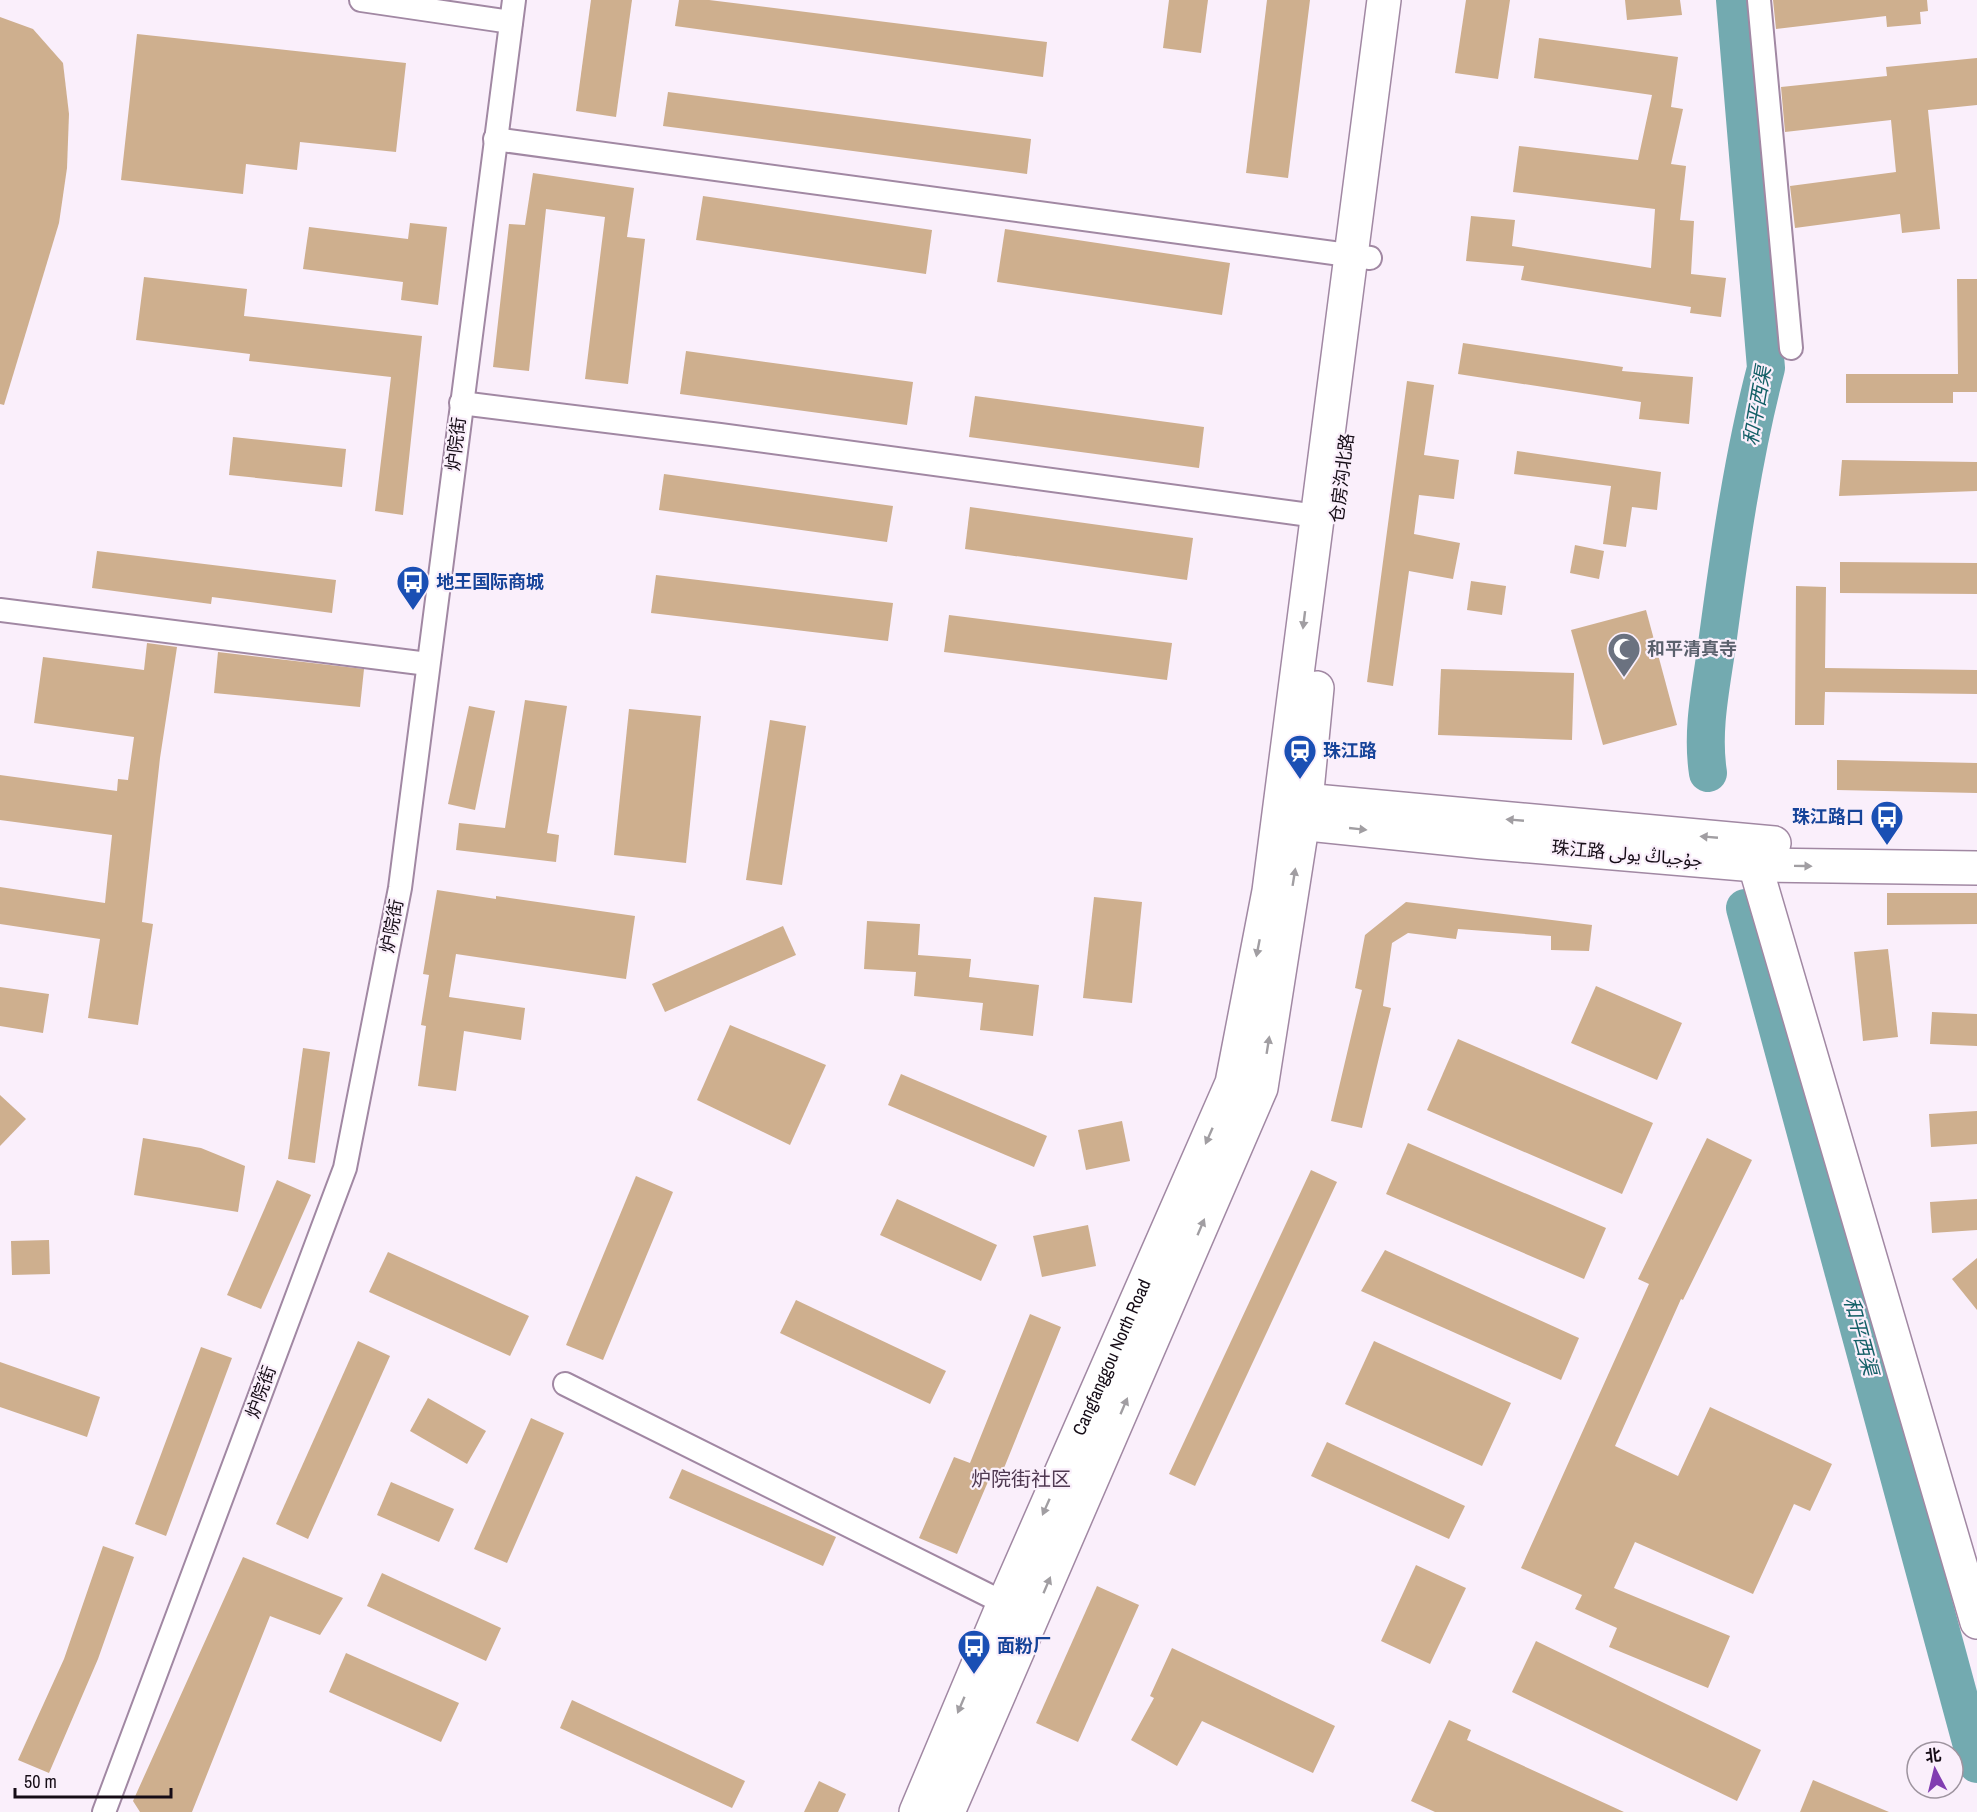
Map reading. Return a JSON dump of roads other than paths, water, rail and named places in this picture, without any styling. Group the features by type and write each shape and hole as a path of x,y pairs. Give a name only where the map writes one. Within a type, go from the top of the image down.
{"main road":[{"name":"仓房沟北路","path":"1004,1603 1232,1083 1269,891 1292,811 1337,519 1384,0"},
{"name":"仓房沟北路","path":"1292,811 1317,516 1404,0"},
{"name":"珠江路 جۇجياڭ يولى","path":"1292,811 1483,842 1754,854 1977,868"},
{"name":"Cangfanggou North Road","path":"948,1812 1261,1088 1292,811"},
{"name":"珠江路 جۇجياڭ يولى","path":"1754,854 1977,848"},
{"path":"1754,854 1977,1622"},
{"path":"916,1812 1004,1603"}],"street":[{"path":"361,0 513,11"},
{"path":"1759,0 1791,348"},
{"name":"炉院街","path":"105,1812 345,1168 400,888 513,11"},
{"path":"495,140 1360,257"},
{"path":"462,403 720,435 1317,516"},
{"path":"0,610 428,664"},
{"path":"565,1384 1004,1603 1029,1625"}],"waterway":[{"name":"和平西渠","path":"1708,773 1706,739 1710,688 1738,502 1766,368 1735,0"},
{"name":"和平西渠","path":"1745,908 1977,1764"}],"place":[{"name":"地王国际商城","path":"413,611"},
{"name":"和平清真寺","path":"1624,678"},
{"name":"珠江路","path":"1300,780"},
{"name":"珠江路口","path":"1887,846"},
{"name":"面粉厂","path":"974,1675"}],"district":[{"name":"炉院街社区","path":"1021,1479"}]}
